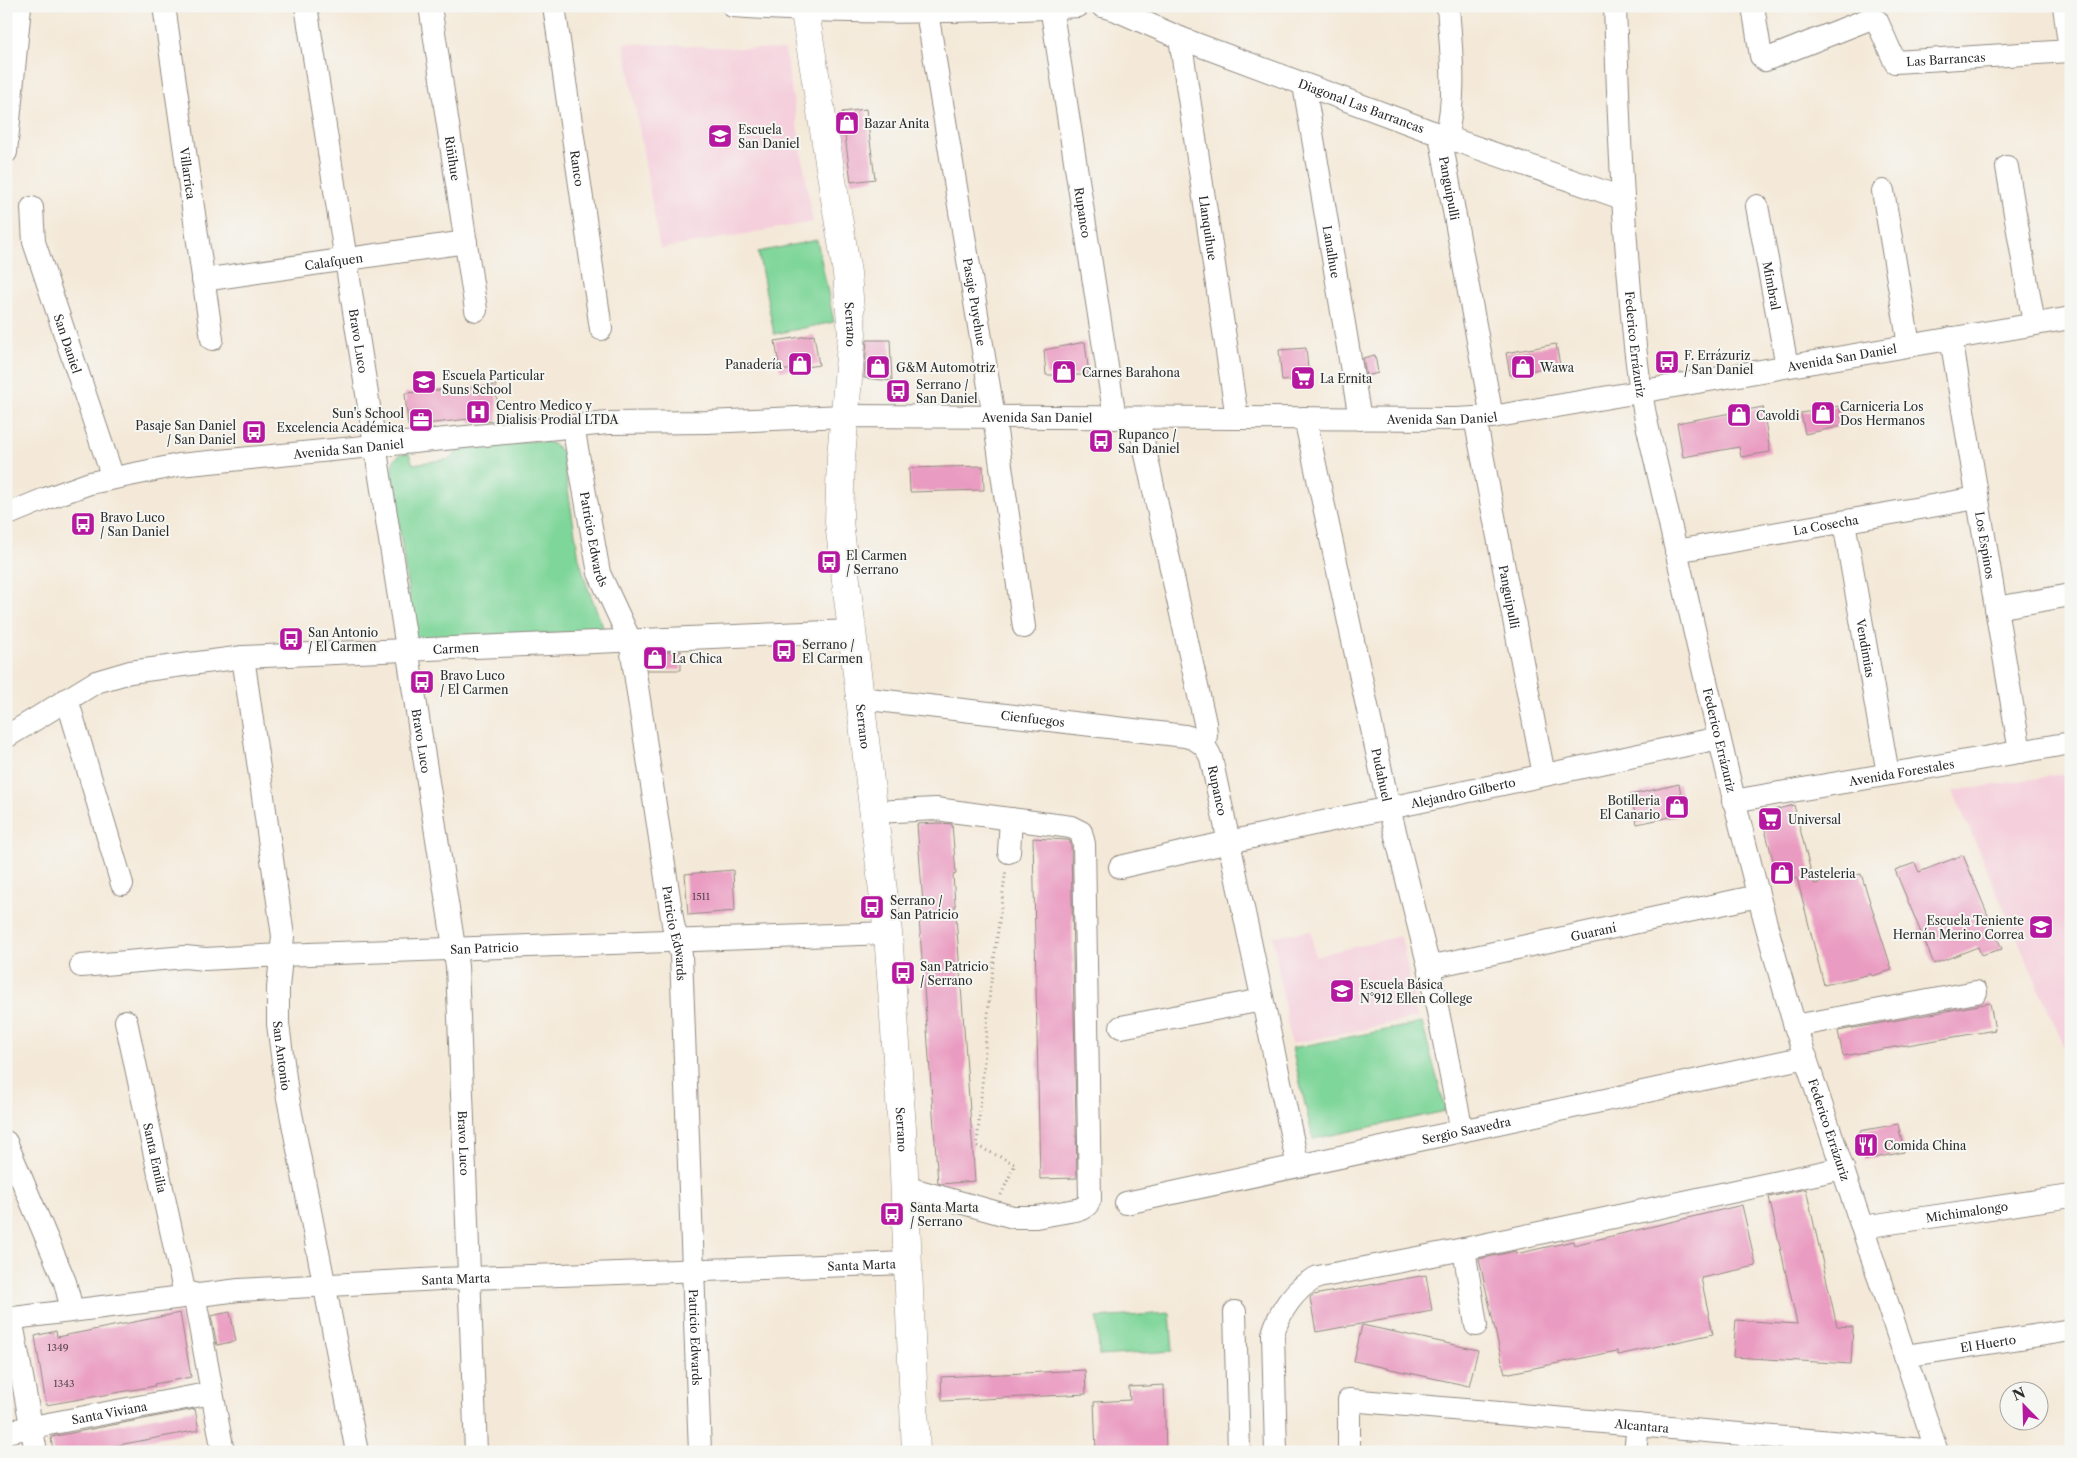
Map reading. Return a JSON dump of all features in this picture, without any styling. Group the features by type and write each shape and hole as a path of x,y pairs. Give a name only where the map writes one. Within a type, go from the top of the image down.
{"main road":[{"name":"Serrano","path":"804,8 850,298 852,356 844,416 839,522 888,933 899,1074 916,1452"}],"street":[{"path":"6,152 20,6"},
{"name":"Villarrica","path":"164,6 212,339"},
{"name":"Bravo Luco","path":"306,6 459,981 476,1452"},
{"name":"Riñihue","path":"430,6 476,310"},
{"name":"Ranco","path":"554,6 601,329"},
{"path":"733,6 927,9 1078,6"},
{"name":"Diagonal Las Barrancas","path":"1102,6 1304,85 1443,136 1622,198"},
{"name":"Panguipulli","path":"1448,6 1454,90 1451,118 1443,136 1483,418 1544,775"},
{"name":"Federico Errázuriz","path":"1614,6 1622,198 1640,391 1733,801 1758,896 1795,1026 1936,1451"},
{"name":"Las Barrancas","path":"1753,6 1761,56 1766,60 1869,19 1877,21 1895,62 2070,51"},
{"path":"2064,6 2070,51"},
{"name":"Rupanco","path":"1051,7 1114,418"},
{"name":"Pasaje Puyehue","path":"927,9 994,417 1024,627"},
{"name":"Llanquihue","path":"1180,38 1237,418"},
{"name":"Lanalhue","path":"1304,85 1360,419"},
{"path":"2006,168 2034,324"},
{"path":"1883,191 1909,345"},
{"name":"Mimbral","path":"1757,206 1787,366"},
{"name":"San Daniel","path":"32,208 34,242 113,478"},
{"name":"Calafquen","path":"203,280 466,242"},
{"name":"Avenida San Daniel","path":"6,515 45,498 113,478 179,465 214,460 608,423 706,422 844,416 1483,418 2071,318"},
{"name":"Los Espinos","path":"1950,338 2020,752"},
{"name":"Rupanco","path":"1138,418 1205,723 1206,735 1204,745 1211,758 1298,1166"},
{"name":"Pudahuel","path":"1306,418 1389,808 1429,967 1462,1131"},
{"name":"Patricio Edwards","path":"573,426 599,573 630,640 677,941 681,955 700,1452"},
{"name":"La Cosecha","path":"1676,551 1977,498"},
{"name":"Vendimias","path":"1844,522 1888,774"},
{"path":"1996,608 2071,595"},
{"name":"Carmen","path":"6,737 96,682 130,672 243,657 852,631"},
{"name":"San Antonio","path":"243,657 283,936 278,1006 287,1093 357,1452"},
{"name":"Cienfuegos","path":"860,698 1185,736 1204,745"},
{"path":"67,699 122,884"},
{"name":"Alejandro Gilberto","path":"1120,867 1719,738"},
{"name":"Avenida Forestales","path":"1733,801 2071,743"},
{"path":"875,812 936,809 1071,827 1081,832 1084,838 1091,1192 1087,1205 1073,1211 1025,1218 993,1212 905,1188"},
{"path":"1009,852 1011,819"},
{"name":"Guaraní","path":"1429,967 1758,896"},
{"name":"San Patricio","path":"81,966 185,958 205,959 282,954 888,933"},
{"path":"1795,1026 1976,992"},
{"path":"1121,1027 1262,1000"},
{"name":"Santa Emilia","path":"126,1020 212,1393 223,1452"},
{"name":"Sergio Saavedra","path":"1126,1203 1806,1057"},
{"path":"6,1142 65,1282 72,1310"},
{"path":"1276,1452 1274,1334 1276,1323 1300,1287 1308,1281 1318,1277 1464,1249 1843,1168"},
{"name":"Michimalongo","path":"1863,1227 2071,1196"},
{"path":"1464,1249 1476,1325"},
{"name":"Santa Marta","path":"9,1318 189,1295 324,1285 908,1263"},
{"path":"1236,1312 1239,1452"},
{"path":"9,1318 36,1452"},
{"name":"El Huerto","path":"1905,1356 2071,1330"},
{"name":"Santa Viviana","path":"6,1432 212,1393"},
{"name":"Alcantara","path":"1349,1452 1349,1400 1936,1451"},
{"path":"1635,1452 1638,1425"}],"path":[{"path":"993,1212 1015,1164 977,1146 990,990 999,913 1009,852"}],"shaded area":[{"name":"Escuela San Daniel","path":"624,43 785,50 813,222 660,249"},
{"name":"Escuela Teniente Hernán Merino Correa","path":"2071,773 2071,1062 1953,791"},
{"path":"1311,931 1315,956 1401,936 1417,1018 1291,1044 1273,936"}],"green space":[{"path":"817,240 834,322 774,334 758,252"},
{"path":"532,441 548,442 562,452 579,558 586,583 603,627 602,631 415,641 392,474 393,462 400,455 409,453 413,464 450,459 461,448"},
{"path":"1422,1023 1446,1111 1313,1139 1292,1048"},
{"path":"1170,1313 1173,1351 1099,1356 1097,1318"}],"building":[{"path":"866,109 875,179 851,182 842,112"},
{"path":"814,335 819,365 780,371 775,341"},
{"path":"867,340 890,340 892,381 864,378"},
{"path":"1085,342 1089,375 1046,375 1044,350"},
{"path":"1556,344 1560,365 1510,375 1506,353"},
{"path":"1306,348 1309,379 1282,381 1279,350"},
{"path":"1375,355 1378,373 1366,376 1363,358"},
{"path":"496,385 498,421 469,422 469,419 408,426 405,393"},
{"path":"1839,406 1843,426 1805,434 1801,413"},
{"path":"1763,407 1770,452 1741,457 1739,447 1683,457 1677,423"},
{"path":"983,466 984,490 910,492 909,468"},
{"path":"681,651 681,670 648,670 647,667 655,653"},
{"path":"1679,784 1685,814 1637,824 1631,795"},
{"path":"1794,805 1814,884 1861,874 1892,970 1872,976 1871,974 1824,985 1797,878 1779,883 1763,822 1769,811"},
{"path":"917,824 952,824 956,874 953,875 975,1181 941,1184 938,1183 918,904 923,904"},
{"path":"1033,838 1067,840 1070,841 1071,846 1077,1178 1040,1179"},
{"path":"1963,855 2002,949 1981,955 1978,947 1934,964 1895,870 1915,863 1919,872"},
{"path":"733,870 735,911 688,915 685,874"},
{"path":"1990,1003 1995,1030 1843,1056 1838,1031"},
{"path":"1898,1124 1904,1152 1865,1160 1860,1131"},
{"path":"1806,1189 1837,1326 1853,1327 1851,1364 1733,1357 1736,1320 1797,1324 1769,1197"},
{"path":"1742,1205 1756,1266 1701,1278 1713,1334 1618,1355 1617,1351 1505,1374 1479,1259 1516,1251 1516,1254 1573,1241 1574,1245"},
{"path":"1426,1275 1432,1311 1316,1332 1310,1298 1313,1295"},
{"path":"230,1312 236,1341 217,1345 211,1316"},
{"path":"180,1313 191,1377 154,1384 155,1386 46,1405 35,1336 56,1331 57,1337"},
{"path":"1362,1325 1478,1350 1469,1386 1354,1361"},
{"path":"1085,1370 1086,1394 942,1401 941,1377"},
{"path":"1164,1385 1166,1452 1096,1452 1094,1402 1130,1400 1129,1387"},
{"path":"195,1409 199,1430 81,1452 53,1452 51,1437"}],"place":[{"name":"Bazar Anita","path":"847,123"},
{"name":"Escuela San Daniel","path":"720,136"},
{"name":"F. Errázuriz / San Daniel","path":"1667,362"},
{"name":"Panadería","path":"800,364"},
{"name":"G&M Automotriz","path":"878,367"},
{"name":"Wawa","path":"1523,367"},
{"name":"Carnes Barahona","path":"1064,372"},
{"name":"La Ernita","path":"1303,378"},
{"name":"Escuela Particular Suns School","path":"424,382"},
{"name":"Serrano / San Daniel","path":"898,391"},
{"name":"Centro Medico y Dialisis Prodial LTDA","path":"478,412"},
{"name":"Carniceria Los Dos Hermanos","path":"1823,413"},
{"name":"Cavoldi","path":"1739,415"},
{"name":"Sun's School Excelencia Académica","path":"421,420"},
{"name":"Pasaje San Daniel / San Daniel","path":"254,432"},
{"name":"Rupanco / San Daniel","path":"1101,441"},
{"name":"Bravo Luco / San Daniel","path":"83,524"},
{"name":"El Carmen / Serrano","path":"829,562"},
{"name":"San Antonio / El Carmen","path":"291,639"},
{"name":"Serrano / El Carmen","path":"784,651"},
{"name":"La Chica","path":"655,658"},
{"name":"Bravo Luco / El Carmen","path":"422,682"},
{"name":"Botilleria El Canario","path":"1677,807"},
{"name":"Universal","path":"1770,819"},
{"name":"Pasteleria","path":"1782,873"},
{"name":"Serrano / San Patricio","path":"872,907"},
{"name":"Escuela Teniente Hernán Merino Correa","path":"2041,927"},
{"name":"San Patricio / Serrano","path":"903,973"},
{"name":"Escuela Básica N°912 Ellen College","path":"1342,991"},
{"name":"Comida China","path":"1866,1145"},
{"name":"Santa Marta / Serrano","path":"892,1214"}]}
